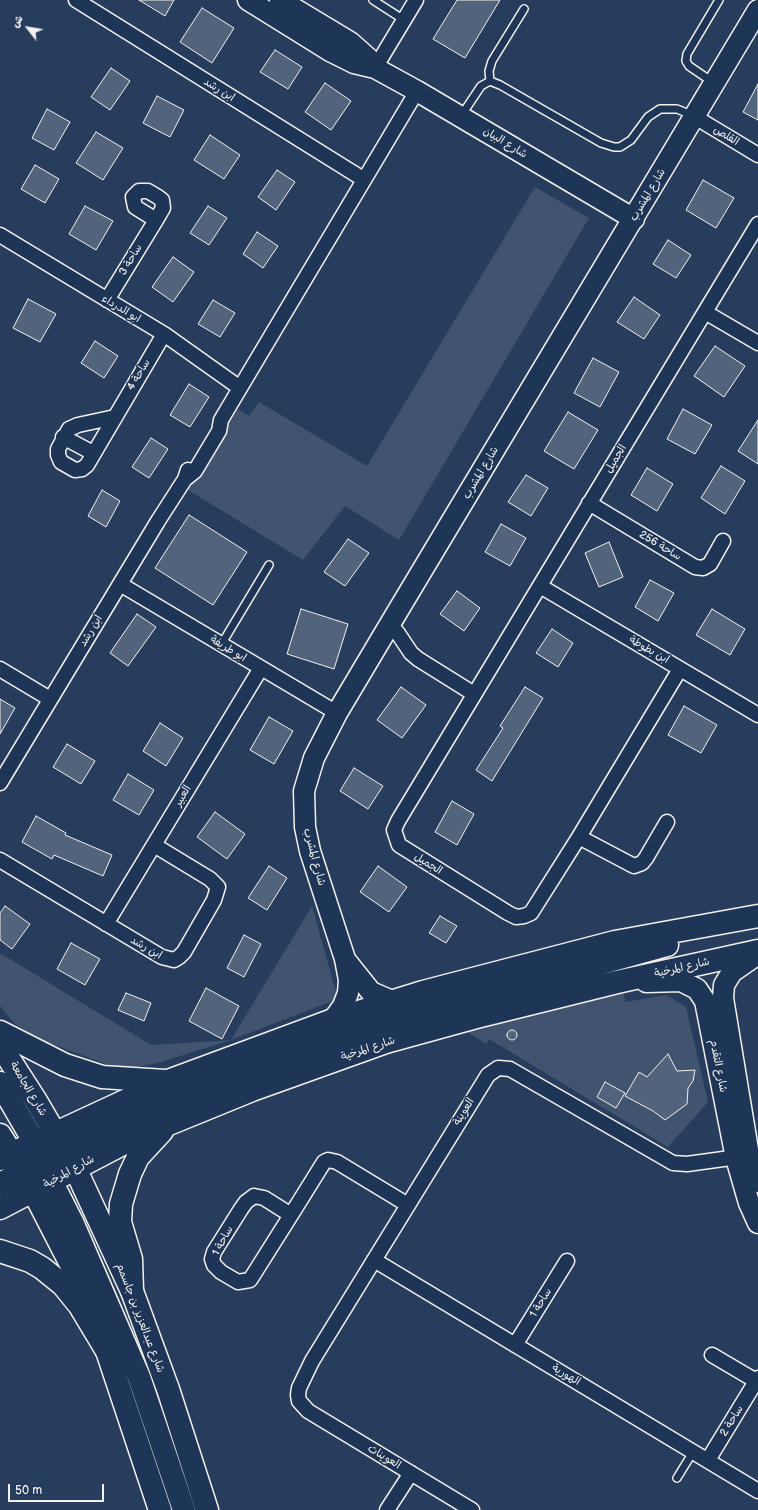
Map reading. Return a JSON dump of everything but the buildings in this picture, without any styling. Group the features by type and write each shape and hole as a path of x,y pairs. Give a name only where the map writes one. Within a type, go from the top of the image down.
{"main road":[{"name":"شارع المرخية","path":"0,1208 47,1162 168,1081 333,1020 392,1001 614,942 758,916"},
{"path":"0,1184 167,1102 262,1065 396,1020 680,942 710,924"},
{"name":"شارع المرخية","path":"6,1157 47,1162 132,1139 252,1090 386,1042 484,1015 617,982 758,951"},
{"path":"0,1032 64,1065 102,1077 168,1081"},
{"name":"شارع الجامعة","path":"0,1045 36,1101 47,1162"},
{"path":"0,1083 47,1162 139,1377 184,1510"},
{"path":"132,1291 130,1259 120,1222 121,1204 130,1174 138,1157 168,1125"},
{"path":"0,1135 6,1157"},
{"path":"47,1162 70,1259 107,1351 160,1510"},
{"name":"شارع عبدالعزيز بن جاسمم","path":"47,1162 132,1291 168,1389 207,1510"},
{"path":"0,1251 30,1261 42,1268 63,1285 80,1306 107,1351"}],"street":[{"name":"ابن رشد","path":"76,0 363,179"},
{"name":"شارع البيان","path":"248,0 330,51 354,63 375,68 417,91 634,219"},
{"name":"شارع البيان","path":"280,0 350,42 368,58 375,68"},
{"path":"375,68 416,0"},
{"name":"شارع المشرب","path":"333,1020 343,1006 348,993 349,980 345,959 310,851 304,809 304,791 308,774 337,713 758,10"},
{"name":"ابن رشد","path":"0,783 185,479 195,471 219,430 221,420 363,179 417,91"},
{"name":"القلص","path":"695,117 758,155"},
{"name":"ساحة 3","path":"107,300 156,220"},
{"name":"الجميل","path":"680,668 538,905 531,913 516,917 508,914 399,845 394,830 398,821 758,224"},
{"name":"ابو الدرداء","path":"0,235 164,334 240,388"},
{"path":"705,312 758,343"},
{"name":"ساحة 4","path":"63,437 58,449 58,455 61,462 74,470 82,469 93,454 164,334"},
{"path":"93,454 63,437 73,426 115,417"},
{"name":"ساحة 256","path":"589,503 695,567 703,568 710,564 723,541"},
{"name":"ابو طريفة","path":"120,584 337,713"},
{"name":"ابن بطوطة","path":"540,586 758,715"},
{"path":"390,624 411,653 418,659 474,694"},
{"name":"العبير","path":"106,924 261,668"},
{"path":"0,669 50,699"},
{"path":"579,837 634,866 642,863 646,858 667,822"},
{"name":"ابن رشد","path":"0,860 168,960 179,957 184,952 214,900 218,887 210,879 154,845"},
{"name":"شارع التقدم","path":"758,954 732,972 723,990 749,1203 758,1223"},
{"name":"شارع المشرب","path":"345,959 371,992 378,997 392,1001"},
{"name":"شارع التقدم","path":"617,982 681,981 689,984 701,995 705,1001 743,1157 758,1190"},
{"name":"العوينة","path":"299,1401 299,1388 312,1361 478,1090 488,1075 498,1068 510,1069 673,1163 687,1164 743,1157"},
{"name":"ساحة 1","path":"291,1215 259,1196 250,1199 241,1209 214,1252 212,1259 214,1265 232,1280 243,1282 250,1280 291,1215 324,1162 328,1160 337,1162 408,1205"},
{"name":"الهورية","path":"374,1260 758,1491"},
{"name":"ساحة 1","path":"515,1345 566,1261"},
{"name":"ساحة 2","path":"708,1460 757,1380 712,1355"},
{"name":"العوينات","path":"299,1401 308,1411 472,1510"},
{"path":"387,1510 411,1473"}],"lane":[{"path":"714,84 689,66 686,61 687,54 719,0"},
{"path":"377,1 404,20"},
{"path":"490,82 489,71 492,61 524,9"},
{"path":"461,116 481,86 490,82 500,84 601,143 614,147 620,146 631,140 648,117 660,109 677,109 695,117"},
{"path":"221,645 269,565"},
{"path":"676,1478 693,1452"}],"shaded area":[{"path":"535,187 589,218 399,540 345,506 303,560 188,490 238,409 249,416 259,402 367,466"},
{"path":"312,906 338,999 231,1040"},
{"path":"0,953 151,1045 231,1040 158,1063 122,1070 36,1038 15,1024 0,1006"},
{"path":"624,993 625,1002 666,995 686,1007 708,1102 668,1147 489,1039 486,1044 466,1031 560,1006"}]}
